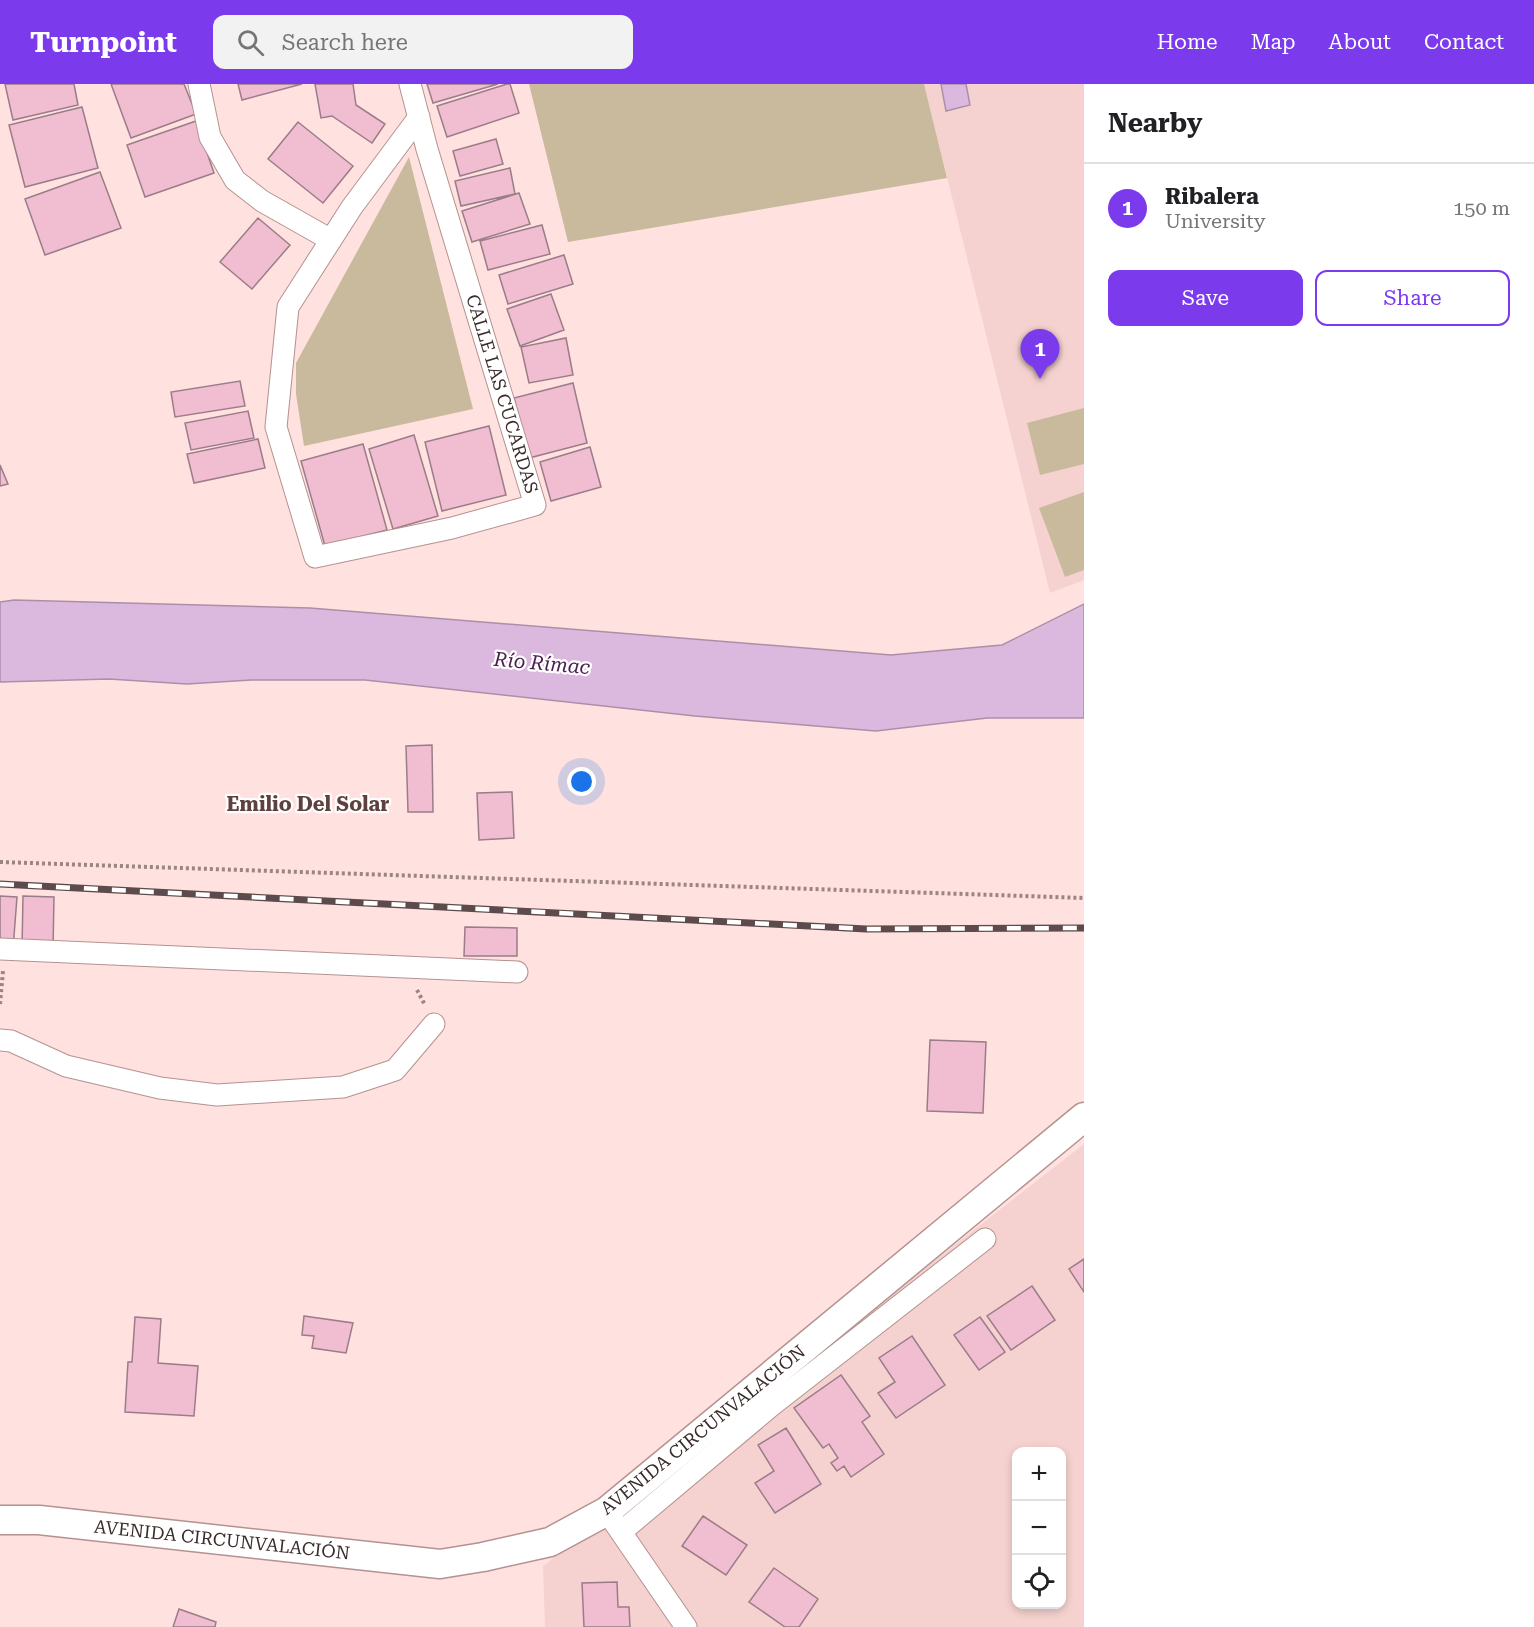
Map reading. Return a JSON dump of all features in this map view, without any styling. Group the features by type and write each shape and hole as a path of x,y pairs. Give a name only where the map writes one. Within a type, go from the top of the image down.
{"street":[{"path":"199,84 210,137 235,180 262,201 331,240"},
{"name":"CALLE LAS CUCARDAS","path":"410,84 535,505 452,528 315,557 276,428 288,307 352,207 419,117"},
{"path":"3,949 517,972"},
{"path":"5,1041 66,1066 160,1088 217,1095 343,1087 395,1071 434,1024"},
{"name":"AVENIDA CIRCUNVALACIÓN","path":"0,1520 39,1520 440,1564 550,1542 614,1522 1084,1117"},
{"path":"686,1627 614,1522 771,1406 985,1239"}],"path":[{"path":"0,862 1084,898"},
{"path":"0,1004 3,949"},
{"path":"406,967 434,1024"}],"shaded area":[{"path":"529,84 924,84 947,178 568,242"},
{"path":"924,84 1084,84 1084,580 1050,593"},
{"path":"409,157 473,409 304,446 296,394 296,363"},
{"path":"1084,408 1084,464 1040,475 1027,423"},
{"path":"1084,492 1084,570 1065,577 1039,508"},
{"path":"1084,1144 1084,1627 545,1627 543,1566"}],"water":[{"path":"941,84 966,84 970,105 946,111"},
{"name":"Río Rímac","path":"14,600 310,608 891,655 1002,645 1084,604 1084,718 987,718 876,731 695,716 365,680 251,680 187,684 109,679 0,682 0,602"}],"building":[{"path":"5,84 74,84 78,105 13,120"},
{"path":"111,84 184,84 196,114 131,138"},
{"path":"238,84 302,84 242,100"},
{"path":"315,84 353,84 356,105 385,124 372,143 332,116 321,118"},
{"path":"427,84 498,84 433,103"},
{"path":"510,84 519,113 447,137 437,106"},
{"path":"82,107 98,168 25,187 9,125"},
{"path":"196,121 214,173 145,197 127,145"},
{"path":"298,122 353,166 323,203 268,159"},
{"path":"496,139 503,164 460,176 453,151"},
{"path":"510,168 515,194 461,206 455,181"},
{"path":"100,172 121,228 45,255 25,199"},
{"path":"519,193 530,224 472,242 462,211"},
{"path":"258,218 290,245 252,289 220,262"},
{"path":"542,225 550,254 488,270 480,241"},
{"path":"564,255 573,284 508,304 499,275"},
{"path":"551,294 564,330 520,346 507,309"},
{"path":"566,338 573,375 529,383 521,347"},
{"path":"240,381 245,406 175,417 171,392"},
{"path":"573,383 587,443 529,458 514,398"},
{"path":"248,411 254,438 191,450 185,423"},
{"path":"489,426 506,495 442,511 425,442"},
{"path":"414,435 438,516 393,529 369,449"},
{"path":"258,439 265,468 194,483 187,454"},
{"path":"363,444 387,530 325,546 301,461"},
{"path":"590,447 601,487 551,501 540,462"},
{"path":"0,465 8,484 0,486"},
{"path":"432,745 433,812 408,812 406,746"},
{"path":"512,792 514,838 479,840 477,793"},
{"path":"0,896 17,897 13,949 0,948"},
{"path":"23,896 54,897 53,949 22,948"},
{"path":"465,927 517,928 517,956 464,956"},
{"path":"930,1040 986,1042 983,1113 927,1111"},
{"path":"1084,1259 1084,1292 1069,1269"},
{"path":"1032,1286 1055,1320 1011,1350 987,1316"},
{"path":"304,1316 353,1323 346,1353 312,1348 314,1336 302,1335"},
{"path":"135,1317 161,1319 158,1363 198,1366 194,1416 125,1412 128,1362 132,1362"},
{"path":"980,1317 1005,1352 979,1370 954,1335"},
{"path":"912,1336 945,1385 896,1418 878,1393 895,1382 879,1358"},
{"path":"841,1375 870,1416 862,1422 884,1454 851,1477 844,1466 837,1471 831,1463 838,1458 829,1444 823,1448 794,1408"},
{"path":"786,1428 821,1484 775,1513 755,1483 774,1471 758,1445"},
{"path":"703,1516 747,1545 726,1575 682,1546"},
{"path":"774,1568 818,1599 799,1627 785,1627 749,1602"},
{"path":"617,1582 618,1607 629,1607 630,1627 584,1627 582,1583"},
{"path":"179,1609 216,1622 215,1627 173,1627"}],"railway":[{"path":"0,884 866,929 1084,928"}],"place":[{"name":"Ribalera","path":"1040,379"}],"district":[{"name":"Emilio Del Solar","path":"308,804"}]}
